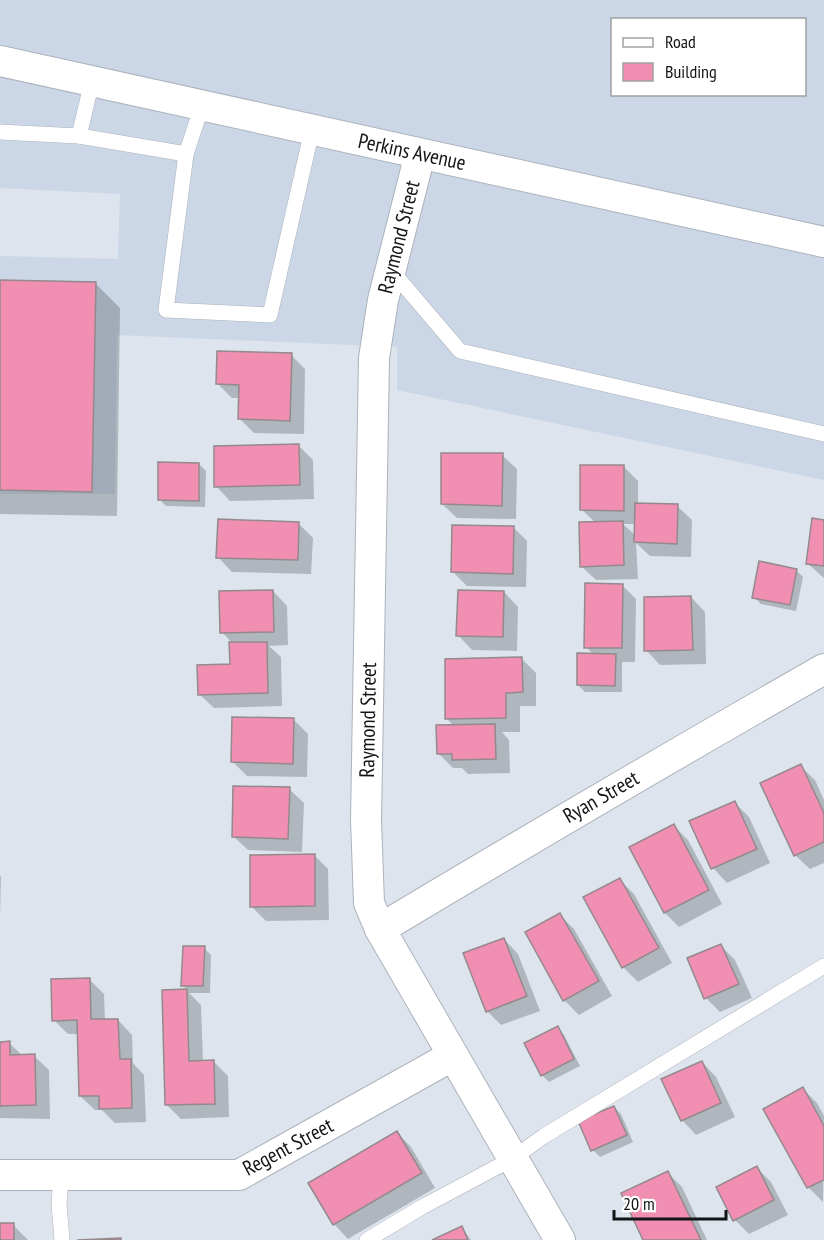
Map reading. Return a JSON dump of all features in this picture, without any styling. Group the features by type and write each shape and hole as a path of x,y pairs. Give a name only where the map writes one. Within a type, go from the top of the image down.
{"street":[{"name":"Perkins Avenue","path":"0,61 824,242"},
{"name":"Raymond Street","path":"420,154 383,300 374,370 366,820 369,903 380,929 560,1240"},
{"name":"Ryan Street","path":"380,929 671,756 824,669"},
{"name":"Regent Street","path":"0,1175 239,1175 452,1056"}],"lane":[{"path":"79,136 92,81"},
{"path":"201,106 186,154 166,310 270,315 312,130"},
{"path":"0,132 79,136 186,154"},
{"path":"391,270 460,351 824,434"},
{"path":"367,1240 512,1158 544,1136 824,966"},
{"path":"61,1176 59,1204 62,1240"}],"shaded area":[{"path":"0,0 824,0 824,480 397,390 397,347 117,335 115,494 0,494 0,256 118,259 120,194 0,188"}],"building":[{"path":"0,280 96,282 92,492 0,490"},
{"path":"217,351 292,353 290,421 238,419 239,385 216,384"},
{"path":"299,444 300,485 214,487 214,446"},
{"path":"441,453 503,453 502,506 441,504"},
{"path":"158,462 199,463 199,501 158,500"},
{"path":"580,465 624,465 624,511 580,510"},
{"path":"635,503 678,504 677,544 634,542"},
{"path":"812,518 824,520 824,566 806,564"},
{"path":"218,519 299,522 298,560 216,558"},
{"path":"623,521 624,565 580,567 579,522"},
{"path":"452,525 514,526 513,574 451,572"},
{"path":"759,561 797,569 790,605 752,598"},
{"path":"585,583 623,584 622,648 584,648"},
{"path":"273,590 274,632 220,633 219,591"},
{"path":"458,590 504,591 503,637 456,636"},
{"path":"691,596 693,650 644,651 644,597"},
{"path":"229,642 267,642 268,693 198,695 197,665 230,664"},
{"path":"577,653 616,654 615,686 577,685"},
{"path":"522,657 523,692 506,693 506,718 445,719 445,659"},
{"path":"232,717 294,718 293,764 231,762"},
{"path":"495,724 496,759 452,760 452,754 437,754 436,725"},
{"path":"801,764 824,813 824,842 794,856 760,783"},
{"path":"233,786 290,787 288,839 232,837"},
{"path":"735,801 757,849 711,869 689,821"},
{"path":"674,824 709,890 664,913 629,847"},
{"path":"315,854 315,906 250,907 250,855"},
{"path":"620,878 659,948 622,968 583,897"},
{"path":"560,913 599,981 563,1001 525,932"},
{"path":"504,938 527,996 486,1012 463,953"},
{"path":"721,944 739,984 704,999 687,958"},
{"path":"183,946 205,946 203,986 181,986"},
{"path":"90,978 91,1019 118,1019 120,1059 131,1059 132,1108 99,1109 99,1096 79,1096 77,1020 52,1021 51,979"},
{"path":"187,989 189,1061 214,1060 215,1104 165,1105 162,990"},
{"path":"558,1026 574,1059 541,1076 524,1043"},
{"path":"10,1041 10,1055 35,1054 36,1105 0,1106 0,1042"},
{"path":"702,1061 721,1103 681,1121 661,1079"},
{"path":"803,1087 824,1126 824,1180 807,1188 763,1109"},
{"path":"614,1106 627,1135 591,1151 578,1121"},
{"path":"397,1131 422,1173 333,1225 308,1183"},
{"path":"757,1166 774,1200 733,1221 716,1187"},
{"path":"668,1171 701,1240 643,1240 621,1193"},
{"path":"0,1223 14,1223 14,1240 0,1240"},
{"path":"462,1226 468,1240 432,1240"},
{"path":"121,1238 121,1240 77,1240"}]}
